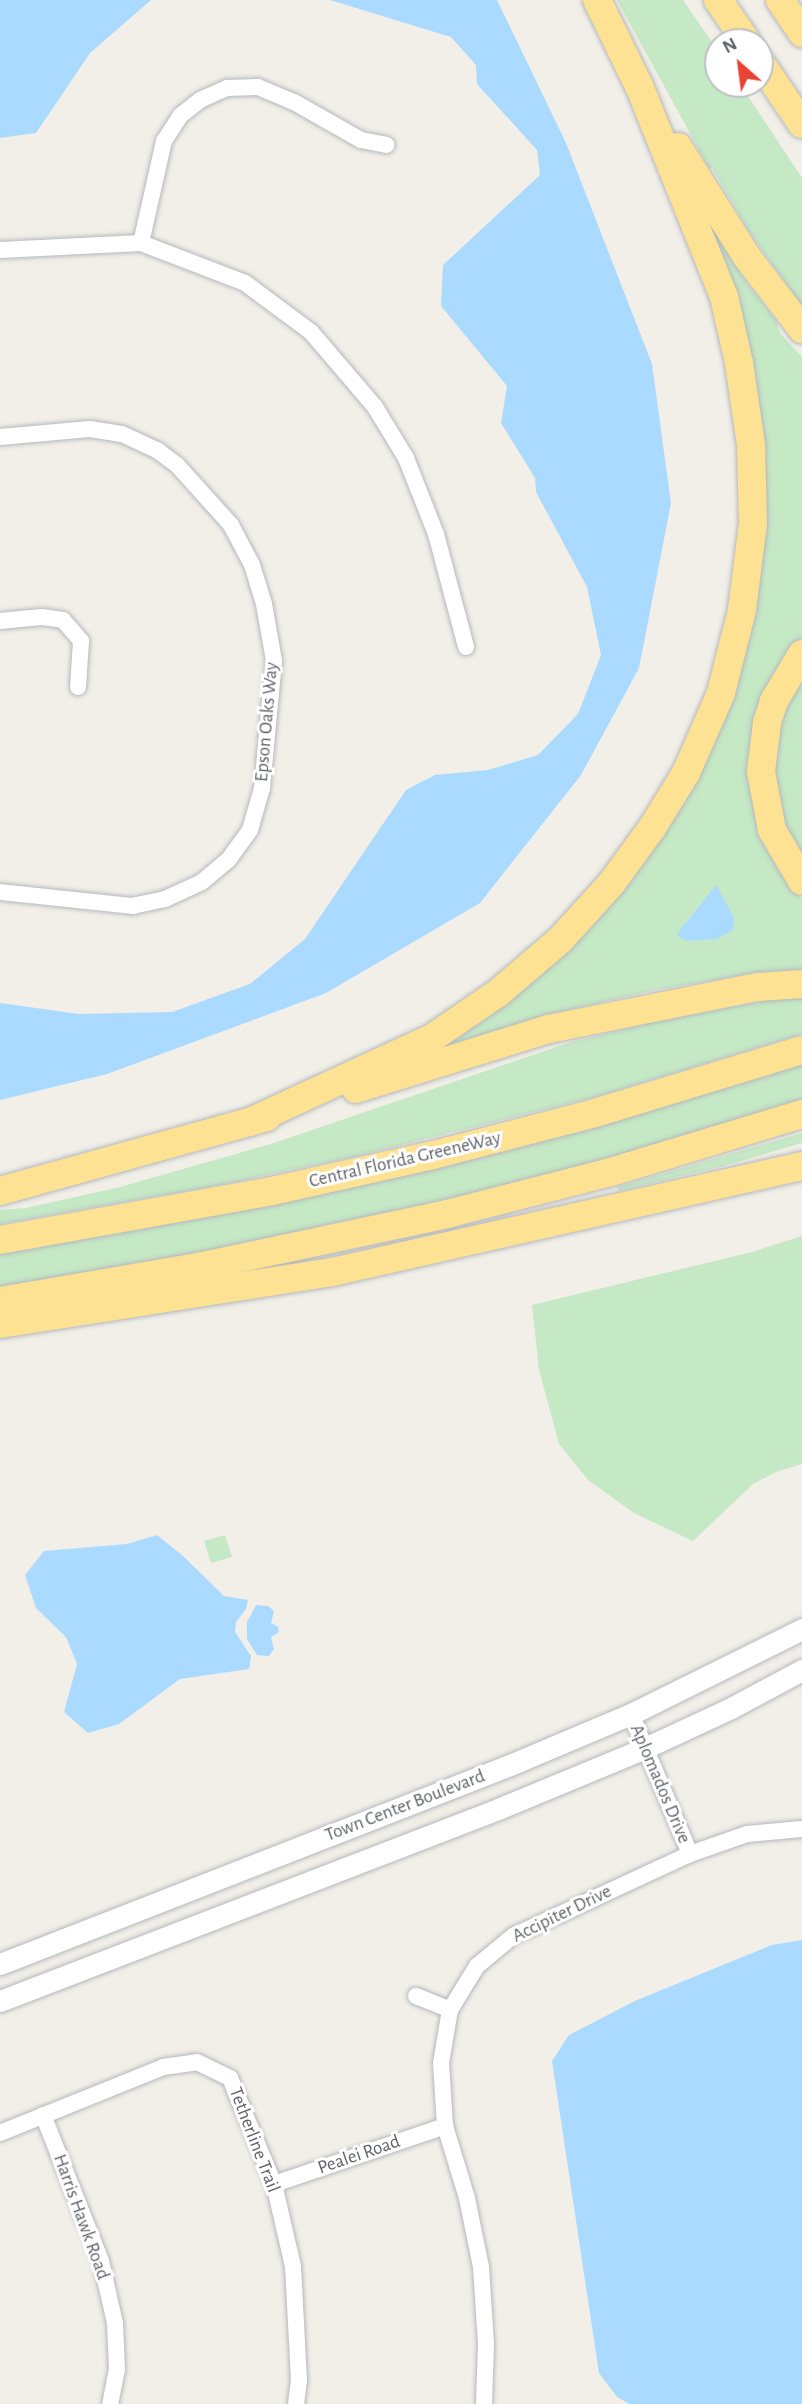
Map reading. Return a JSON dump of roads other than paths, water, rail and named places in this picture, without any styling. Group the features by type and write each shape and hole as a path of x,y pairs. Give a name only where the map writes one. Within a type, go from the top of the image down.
{"highway":[{"path":"250,1122 432,1038 498,993 560,940 611,884 652,828 686,773 720,693 741,610 753,523 751,445 739,363 724,297 639,86 597,0"},
{"path":"718,0 737,28"},
{"path":"780,0 802,33"},
{"path":"774,83 802,124"},
{"path":"639,86 747,257 802,329"},
{"path":"802,654 774,701 767,723 761,772 772,830 802,881"},
{"path":"0,1191 250,1122 549,1029 758,987 802,984"},
{"name":"Central Florida GreeneWay","path":"0,1240 259,1194 433,1155 621,1106 802,1050"},
{"path":"0,1301 203,1266 434,1217 638,1164 802,1114"},
{"path":"519,1230 802,1152"},
{"path":"0,1324 332,1272 802,1166"}],"main road":[{"name":"Town Center Boulevard","path":"0,1964 498,1770 631,1714 802,1629"},
{"name":"Town Center Boulevard","path":"0,2001 498,1809 645,1748 731,1708 802,1670"}],"street":[{"path":"141,243 164,141 181,114 200,100 227,88 258,87 294,102 361,140 387,145"},
{"path":"0,250 141,243 245,283 311,331 375,407 407,458 436,534 466,647"},
{"name":"Epson Oaks Way","path":"0,437 90,429 122,434 157,450 177,465 231,525 252,565 264,604 274,662 262,788 250,830 228,860 202,882 165,899 133,905 0,892"},
{"path":"0,621 42,617 63,620 81,641 78,687"},
{"name":"Aplomados Drive","path":"631,1714 690,1854"},
{"name":"Accipiter Drive","path":"484,2404 486,2344 481,2267 467,2198 445,2126 440,2063 450,2010 477,1966 513,1936 690,1854 747,1834 802,1829"},
{"path":"416,1996 450,2010"},
{"name":"Tetherline Trail","path":"0,2133 163,2067 197,2062 230,2078 274,2185 293,2266 299,2380 296,2404"},
{"name":"Harris Hawk Road","path":"43,2115 101,2261 115,2323 117,2369 110,2404"},
{"name":"Pealei Road","path":"274,2185 445,2126"}],"water":[{"path":"0,0 151,0 90,53 36,133 0,138"},
{"path":"330,0 497,0 566,143 652,364 671,503 639,668 581,775 480,903 326,993 107,1074 0,1100 0,1003 79,1014 172,1012 250,984 305,939 406,790 435,775 488,770 538,755 578,714 601,655 587,587 536,492 535,478 501,423 507,386 441,306 443,265 540,175 537,150 477,84 476,65 451,37"},
{"path":"716,885 734,918 733,930 716,939 687,941 679,937 677,934"},
{"path":"157,1535 224,1596 248,1600 246,1609 236,1622 235,1632 251,1656 249,1669 180,1679 119,1724 88,1733 64,1712 77,1664 66,1637 36,1608 25,1575 44,1551 127,1544"},
{"path":"256,1605 268,1606 274,1611 271,1623 278,1627 279,1632 271,1637 274,1649 269,1656 257,1655 247,1639 247,1622"},
{"path":"802,1940 802,2404 630,2404 617,2397 599,2373 552,2061 569,2035 637,2000 772,1945"}]}
